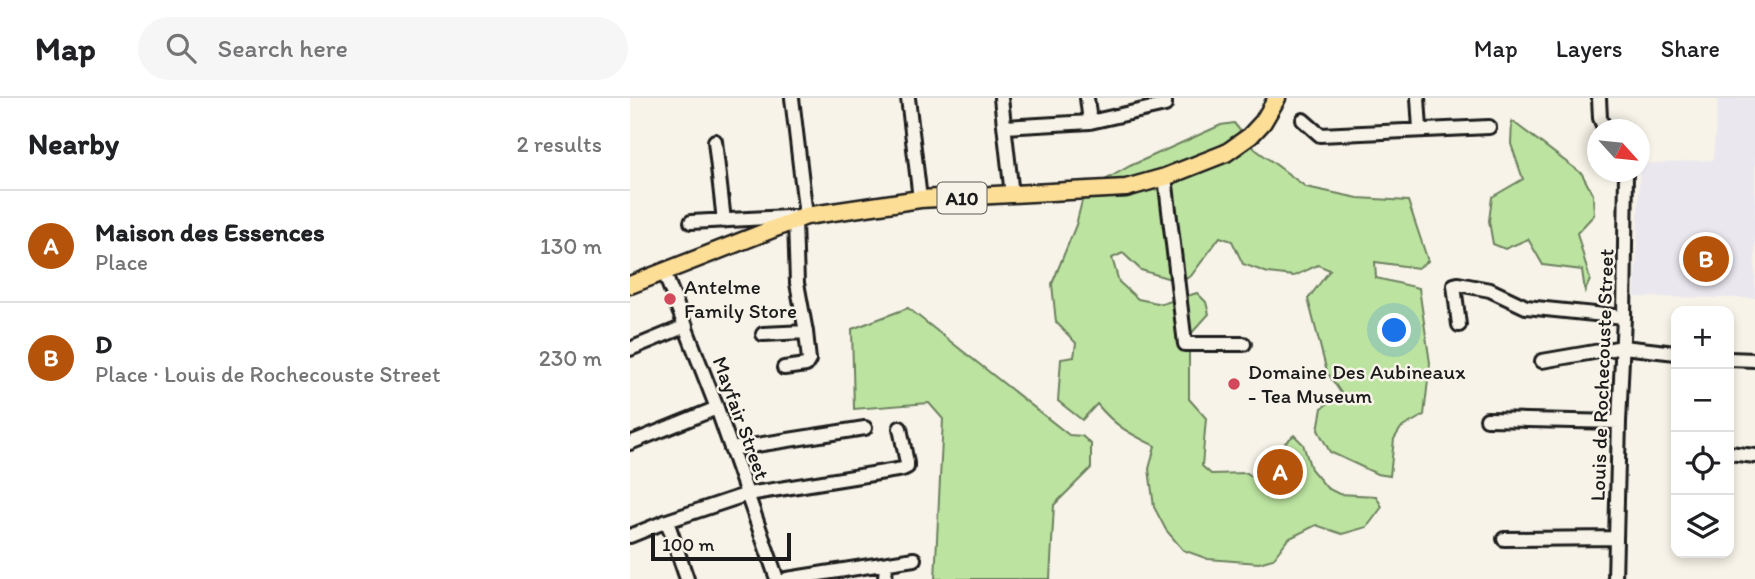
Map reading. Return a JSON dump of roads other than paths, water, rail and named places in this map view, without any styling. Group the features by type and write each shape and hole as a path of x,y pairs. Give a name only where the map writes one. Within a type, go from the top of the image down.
{"main road":[{"name":"A10","path":"630,285 800,219 920,200 1126,188 1165,177 1226,153 1250,136 1277,98"}],"street":[{"path":"784,368 808,363 806,332 797,284 800,219 792,98"},
{"path":"908,98 920,200"},
{"path":"1001,98 1012,195"},
{"path":"1087,98 1090,122"},
{"path":"1005,127 1090,122 1165,105 1165,98"},
{"path":"1418,98 1420,130"},
{"path":"1599,98 1600,119"},
{"path":"1303,120 1320,135 1489,127"},
{"path":"715,141 724,221"},
{"path":"1165,177 1185,344 1244,344"},
{"name":"Louis de Rochecouste Street","path":"1615,579 1626,182"},
{"path":"691,222 800,219"},
{"name":"Mayfair Street","path":"664,272 717,408 777,579"},
{"path":"1459,326 1454,285 1458,284 1490,290 1527,307 1624,317"},
{"path":"630,349 686,326"},
{"path":"763,334 806,332"},
{"path":"1542,360 1623,347 1671,352"},
{"path":"1734,359 1755,360"},
{"path":"630,443 717,408"},
{"path":"1488,419 1619,422"},
{"path":"732,449 865,428"},
{"path":"630,536 748,494 904,469 907,463 900,428"},
{"path":"1734,454 1755,456"},
{"path":"667,521 687,579"},
{"path":"1504,539 1615,538"},
{"path":"787,579 914,559"},
{"path":"885,579 886,564"}],"place":[{"name":"D","path":"1706,259"},
{"name":"Antelme Family Store","path":"670,299"},
{"name":"Domaine Des Aubineaux - Tea Museum","path":"1234,384"},
{"name":"Maison des Essences","path":"1280,472"}]}
